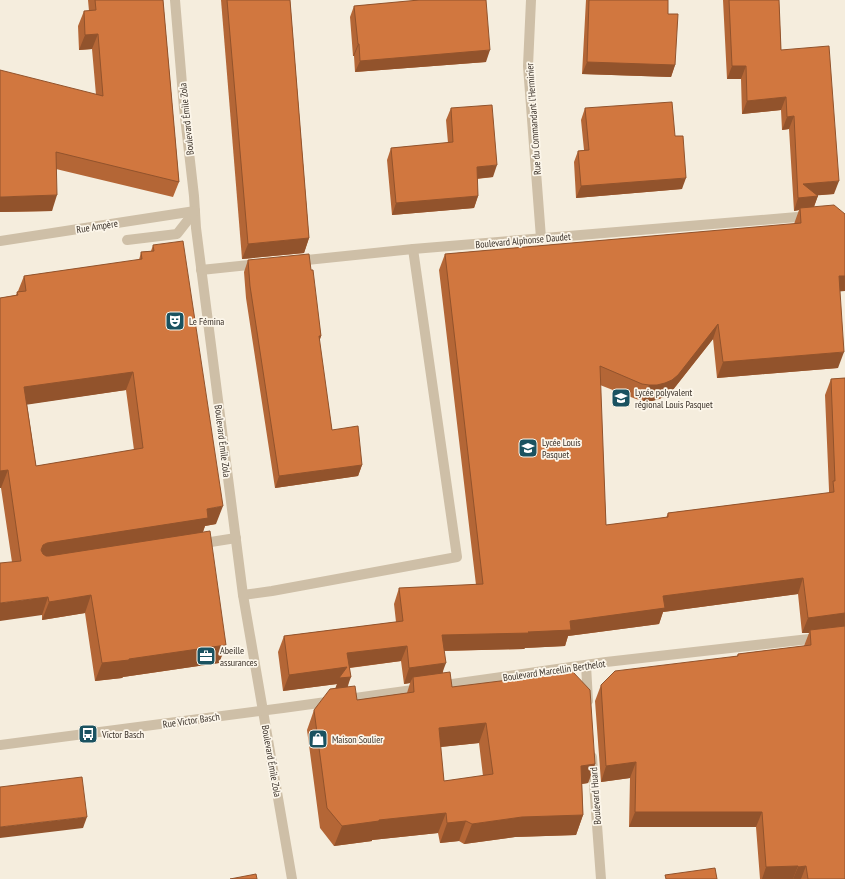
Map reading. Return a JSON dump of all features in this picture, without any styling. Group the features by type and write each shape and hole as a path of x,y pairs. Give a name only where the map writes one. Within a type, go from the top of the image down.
{"street":[{"name":"Boulevard Émile Zola","path":"175,0 196,228 243,595 292,879"},
{"name":"Rue du Commandant l'Herminier","path":"531,0 528,66 541,238"},
{"path":"127,240 177,234 195,211"},
{"name":"Rue Ampère","path":"0,241 195,211"},
{"name":"Boulevard Alphonse Daudet","path":"290,261 413,249 822,215"},
{"path":"243,595 457,557 413,249"},
{"path":"201,270 268,264"},
{"path":"189,546 236,538"},
{"name":"Boulevard Marcellin Berthelot","path":"263,710 586,665 845,635"},
{"path":"586,665 589,712"},
{"name":"Rue Victor Basch","path":"0,745 263,710"},
{"name":"Boulevard Huard","path":"591,744 601,879"}],"building":[{"path":"95,0 163,0 179,182 56,152 57,195 0,197 0,70 103,96 98,34 85,35 84,11 96,10"},
{"path":"227,0 290,0 309,238 248,244"},
{"path":"419,0 486,0 490,50 360,61 354,6"},
{"path":"589,0 668,0 668,14 678,14 675,65 587,62"},
{"path":"729,0 779,0 781,50 829,46 839,181 803,184 818,196 798,198 794,116 787,117 786,97 747,101 746,66 732,66"},
{"path":"672,102 675,136 683,136 686,178 581,186 578,151 589,150 585,108"},
{"path":"492,105 497,165 477,167 478,196 396,203 391,148 453,142 451,108"},
{"name":"Lycée Louis Pasquet","path":"834,205 845,214 845,276 839,276 844,352 723,362 718,324 678,375 665,383 657,385 642,384 600,366 606,525 668,517 668,513 834,492 833,481 835,481 831,379 845,378 845,613 808,618 803,578 663,596 665,608 570,621 571,630 528,632 530,633 442,635 446,663 409,668 407,646 347,653 351,677 339,678 347,667 289,675 284,636 403,621 399,588 483,584 445,254 801,223 800,208"},
{"path":"183,241 223,506 207,509 208,518 47,543 43,545 41,550 43,554 49,556 210,531 226,645 102,663 91,595 49,602 48,597 0,603 0,563 21,561 8,470 0,471 0,298 18,295 17,292 26,291 24,276 142,259 141,252 154,251 153,245","holes":["133,372 143,448 36,466 24,387"]},
{"path":"309,254 311,270 313,270 321,336 319,336 332,430 358,426 362,465 279,476 250,286 248,260"},
{"path":"845,626 845,879 808,879 806,866 766,867 762,812 635,812 636,762 606,766 601,685 615,671 738,656 738,654 811,645 810,630"},
{"path":"450,672 452,687 573,672 590,690 595,764 581,766 583,815 522,817 472,824 466,821 447,823 446,813 379,820 342,826 327,808 314,710 330,689 355,686 357,700 414,692 413,677","holes":["486,723 493,774 444,781 439,728"]},
{"path":"82,777 87,817 0,827 0,787"},
{"path":"715,868 717,879 666,879 665,875"},
{"path":"256,874 257,879 230,879"}],"place":[{"name":"Le Fémina","path":"175,321"},
{"name":"Lycée polyvalent régional Louis Pasquet","path":"621,398"},
{"name":"Lycée Louis Pasquet","path":"528,448"},
{"name":"Abeille assurances","path":"206,656"},
{"name":"Victor Basch","path":"88,734"},
{"name":"Maison Soulier","path":"318,739"}]}
